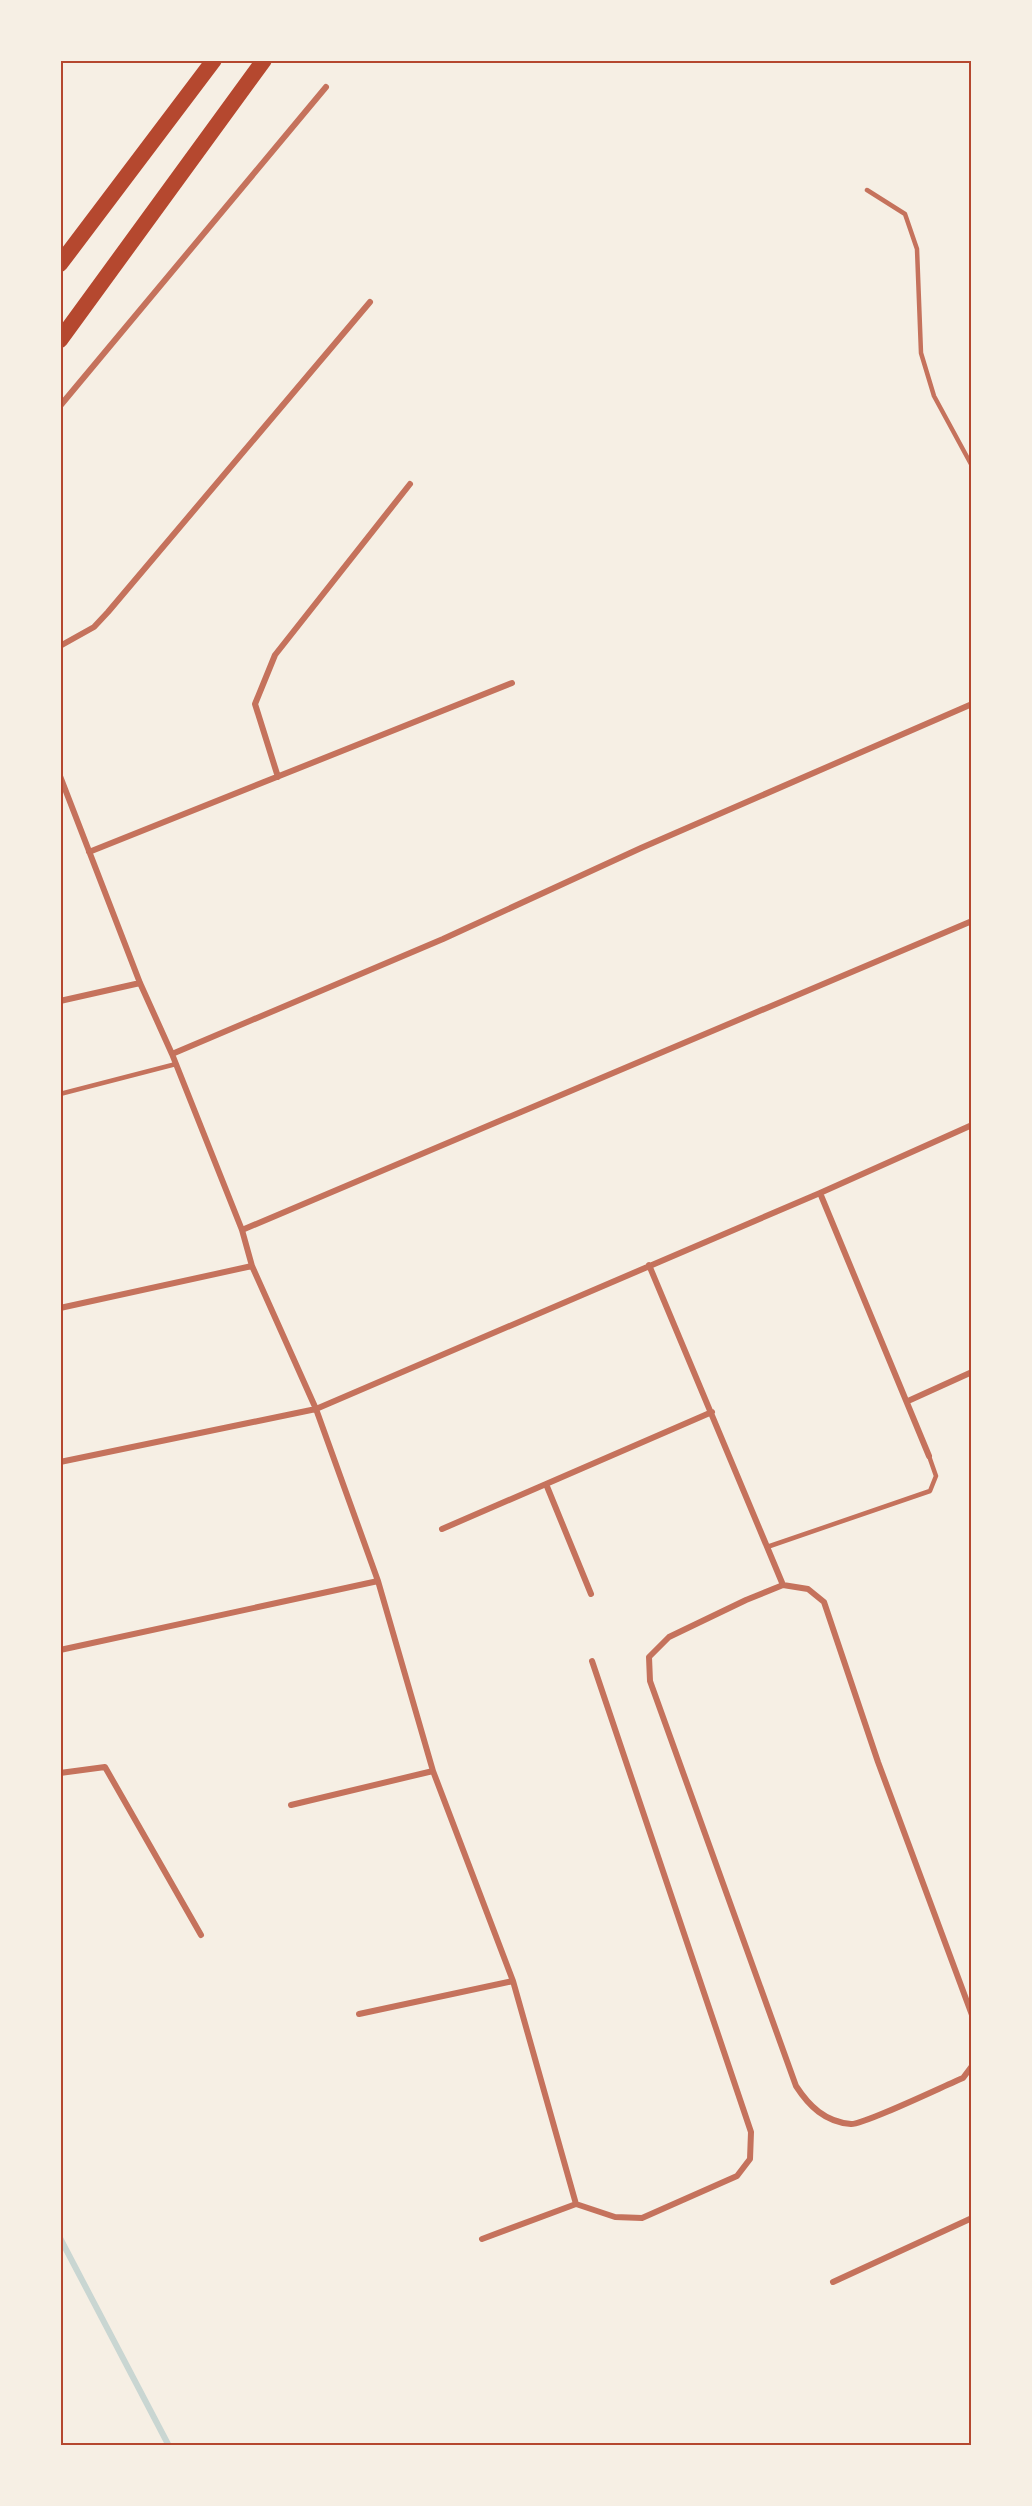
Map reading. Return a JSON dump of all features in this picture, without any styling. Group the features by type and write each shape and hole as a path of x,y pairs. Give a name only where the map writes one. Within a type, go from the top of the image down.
{"highway":[{"path":"60,264 214,60"},
{"path":"60,340 264,60"}],"street":[{"path":"60,406 326,87"},
{"path":"60,646 94,627 108,612 370,302"},
{"path":"278,777 255,704 275,655 410,484"},
{"path":"89,852 512,683"},
{"path":"172,1054 444,939 641,848 972,704"},
{"path":"60,776 62,789 242,1230 252,1266 316,1409 378,1581 433,1771 513,1981 576,2204"},
{"path":"242,1230 972,921"},
{"path":"60,1001 140,983"},
{"path":"60,1462 316,1409 820,1193 972,1125"},
{"path":"820,1193 929,1456"},
{"path":"649,1265 783,1585"},
{"path":"60,1308 252,1266"},
{"path":"908,1401 972,1372"},
{"path":"442,1529 712,1412"},
{"path":"546,1484 591,1594"},
{"path":"60,1650 378,1581"},
{"path":"972,2015 878,1762 824,1602 808,1589 783,1585 669,1637 649,1657 650,1681 795,2086 816,2112 833,2120 853,2124 963,2078 972,2067"},
{"path":"482,2239 576,2204 615,2217 642,2217 737,2176 750,2158 751,2132 592,1661"},
{"path":"60,1773 105,1767 201,1935"},
{"path":"291,1805 433,1771"},
{"path":"359,2014 513,1981"},
{"path":"833,2282 972,2218"}],"lane":[{"path":"867,190 905,214 916,249 921,353 934,396 972,466"},
{"path":"60,1094 176,1064"},
{"path":"767,1547 930,1491 936,1476 929,1456"}],"waterway":[{"path":"60,2238 169,2446"}]}
